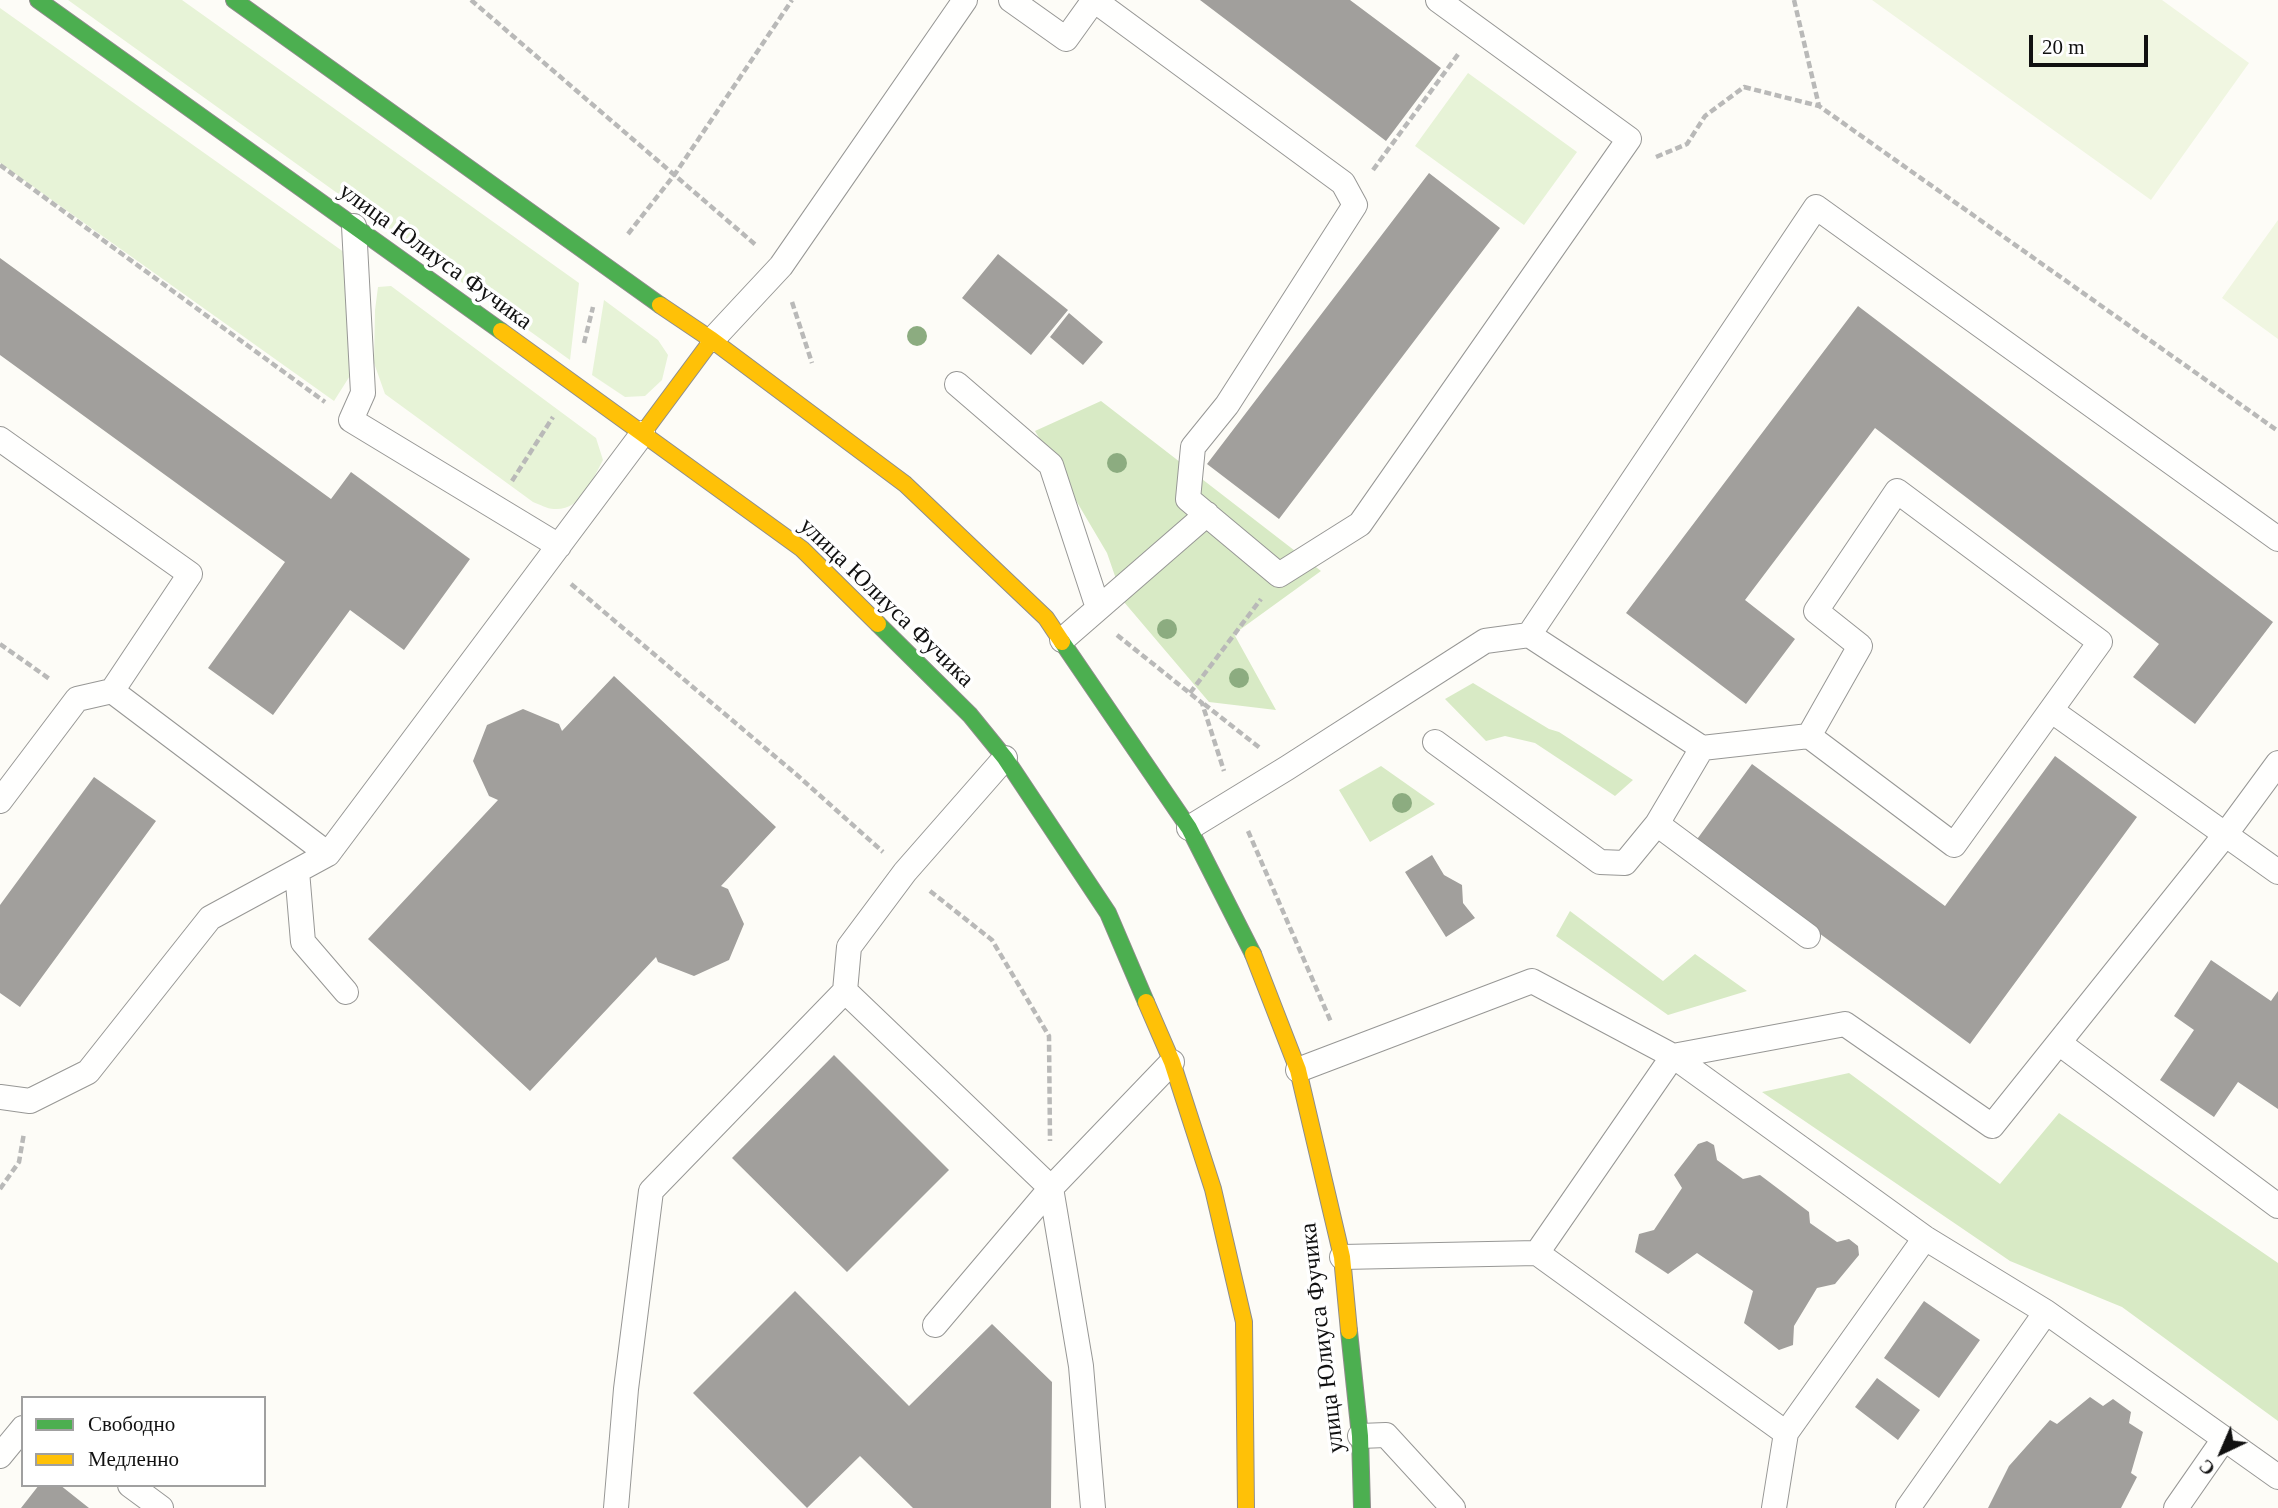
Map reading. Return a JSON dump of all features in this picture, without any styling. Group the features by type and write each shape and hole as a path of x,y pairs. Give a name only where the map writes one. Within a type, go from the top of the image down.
{"main road":[{"name":"улица Юлиуса Фучика","path":"37,0 643,433 802,550 970,715 1005,758 1108,913 1172,1062 1213,1189 1244,1322 1246,1508"},
{"name":"улица Юлиуса Фучика","path":"244,3 603,267 712,340 905,484 1046,618 1189,828 1254,955 1298,1070 1342,1257 1360,1436 1362,1508"},
{"path":"643,433 712,340"}],"lane":[{"path":"712,340 781,266 965,0"},
{"path":"1011,0 1066,39 1094,0 1343,183 1355,205 1227,405 1193,447 1188,499 1279,575 1360,524 1629,139 1438,0"},
{"path":"1529,635 1816,207 2278,539"},
{"path":"354,226 363,393 351,420 552,554"},
{"path":"957,384 1051,465 1098,608"},
{"path":"0,1097 30,1101 88,1072 210,918 328,854 643,433"},
{"path":"0,439 190,575 112,691 77,699 0,801"},
{"path":"1189,828 1485,640 1529,635 1702,748 1809,736 1954,845 2100,642 1898,491 1816,611 1860,646 1809,736"},
{"path":"1062,640 1207,514"},
{"path":"112,691 328,854"},
{"path":"2052,711 2278,872"},
{"path":"1435,742 1600,862 1625,863 1657,824 1702,748"},
{"path":"616,1508 626,1389 651,1191 845,991 849,947 905,872 1005,758"},
{"path":"1537,1252 1673,1056 1844,1024 1992,1126 2225,835 2278,763"},
{"path":"1657,824 1808,936"},
{"path":"297,871 303,943 346,992"},
{"path":"1298,1070 1532,981 1673,1056 1925,1238 2046,1312 2278,1477"},
{"path":"845,991 1051,1188 1081,1366 1093,1508"},
{"path":"2059,1043 2276,1201"},
{"path":"935,1325 1051,1188 1172,1062"},
{"path":"1774,1508 1786,1433 1925,1238"},
{"path":"1342,1257 1537,1252 1786,1433"},
{"path":"1908,1508 2046,1312"},
{"path":"0,1456 21,1430"},
{"path":"1360,1436 1386,1435 1453,1508"},
{"path":"2176,1508 2224,1439"},
{"path":"133,1487 161,1508"}],"path":[{"path":"675,174 792,0"},
{"path":"1794,0 1819,106"},
{"path":"1352,199 1477,29"},
{"path":"1624,146 1651,160 1687,144 1705,116 1744,87 1819,106 2278,431"},
{"path":"0,165 351,420"},
{"path":"552,554 905,872 992,940 1048,1036 1051,1188"},
{"path":"1190,694 1279,575"},
{"path":"0,644 77,699"},
{"path":"0,1189 19,1162 30,1101"}],"green space":[{"path":"68,0 182,0 579,283 570,360"},
{"path":"1872,0 2162,0 2249,63 2151,200"},
{"path":"0,8 348,255 353,371 334,401 0,163"},
{"path":"1468,73 1577,152 1524,225 1415,146"},
{"path":"2278,220 2278,339 2222,298"},
{"path":"391,286 596,438 603,460 590,485 578,500 572,505 554,509 533,502 385,394 374,363 375,310 378,287"},
{"path":"604,300 658,340 668,355 662,380 645,396 625,397 592,375"},
{"path":"1101,401 1321,571 1234,634 1276,710 1209,702 1124,602 1107,553 1035,431"},
{"path":"1473,683 1549,729 1559,732 1633,780 1615,796 1535,743 1505,736 1486,741 1445,699"},
{"path":"1381,766 1435,804 1370,842 1339,790"},
{"path":"1570,911 1663,981 1695,954 1747,991 1668,1015 1556,936"},
{"path":"1849,1073 2000,1184 2059,1113 2278,1263 2278,1421 2122,1307 2010,1261 1762,1092"}],"building":[{"path":"1200,0 1350,0 1441,68 1386,141"},
{"path":"1429,173 1500,228 1279,519 1207,464"},
{"path":"998,254 1068,310 1031,355 962,298"},
{"path":"0,258 331,499 351,472 470,559 404,650 350,610 273,715 208,668 285,562 0,355"},
{"path":"1858,306 2273,622 2195,724 2133,677 2159,644 1875,428 1745,600 1795,639 1746,704 1626,613"},
{"path":"1069,313 1103,342 1083,365 1050,337"},
{"path":"614,676 776,827 721,886 728,889 744,924 729,960 694,976 658,962 656,957 530,1091 368,939 498,800 489,796 473,761 487,725 523,709 559,724 562,731"},
{"path":"2055,756 2137,817 1970,1044 1695,842 1752,764 1945,906"},
{"path":"94,777 156,821 20,1007 0,993 0,905"},
{"path":"1432,855 1444,875 1462,885 1463,903 1475,918 1446,937 1405,872"},
{"path":"2211,960 2271,1001 2278,991 2278,1109 2238,1082 2214,1117 2160,1080 2194,1030 2174,1016"},
{"path":"834,1055 949,1170 847,1272 732,1158"},
{"path":"1707,1141 1714,1145 1717,1160 1743,1179 1760,1175 1809,1212 1810,1223 1837,1242 1849,1239 1858,1246 1859,1255 1835,1284 1817,1288 1794,1326 1793,1345 1779,1350 1744,1323 1753,1291 1697,1253 1668,1274 1635,1252 1639,1234 1654,1230 1682,1188 1674,1175 1698,1144"},
{"path":"795,1291 909,1406 992,1324 1052,1382 1051,1508 913,1508 860,1456 807,1508 693,1393"},
{"path":"1924,1301 1980,1340 1939,1398 1884,1358"},
{"path":"1877,1378 1920,1410 1898,1440 1855,1407"},
{"path":"2090,1397 2103,1406 2113,1399 2131,1412 2129,1423 2143,1432 2131,1473 2137,1477 2121,1508 1988,1508 2009,1466 2050,1420 2057,1424"},
{"path":"37,1487 63,1487 89,1508 21,1508"}],"traffic: fast":[{"path":"38,0 501,331"},
{"path":"234,0 660,305"},
{"path":"878,624 970,715 1005,758 1108,913 1146,1002"},
{"path":"1062,642 1189,828 1253,954"},
{"path":"1349,1331 1360,1436 1362,1508"}],"traffic: slow":[{"path":"660,305 712,340 905,484 1046,618 1062,642"},
{"path":"501,331 802,549 878,624"},
{"path":"643,433 712,340"},
{"path":"1253,954 1298,1070 1342,1257 1349,1331"},
{"path":"1146,1002 1172,1062 1213,1189 1244,1322 1246,1508"}]}
